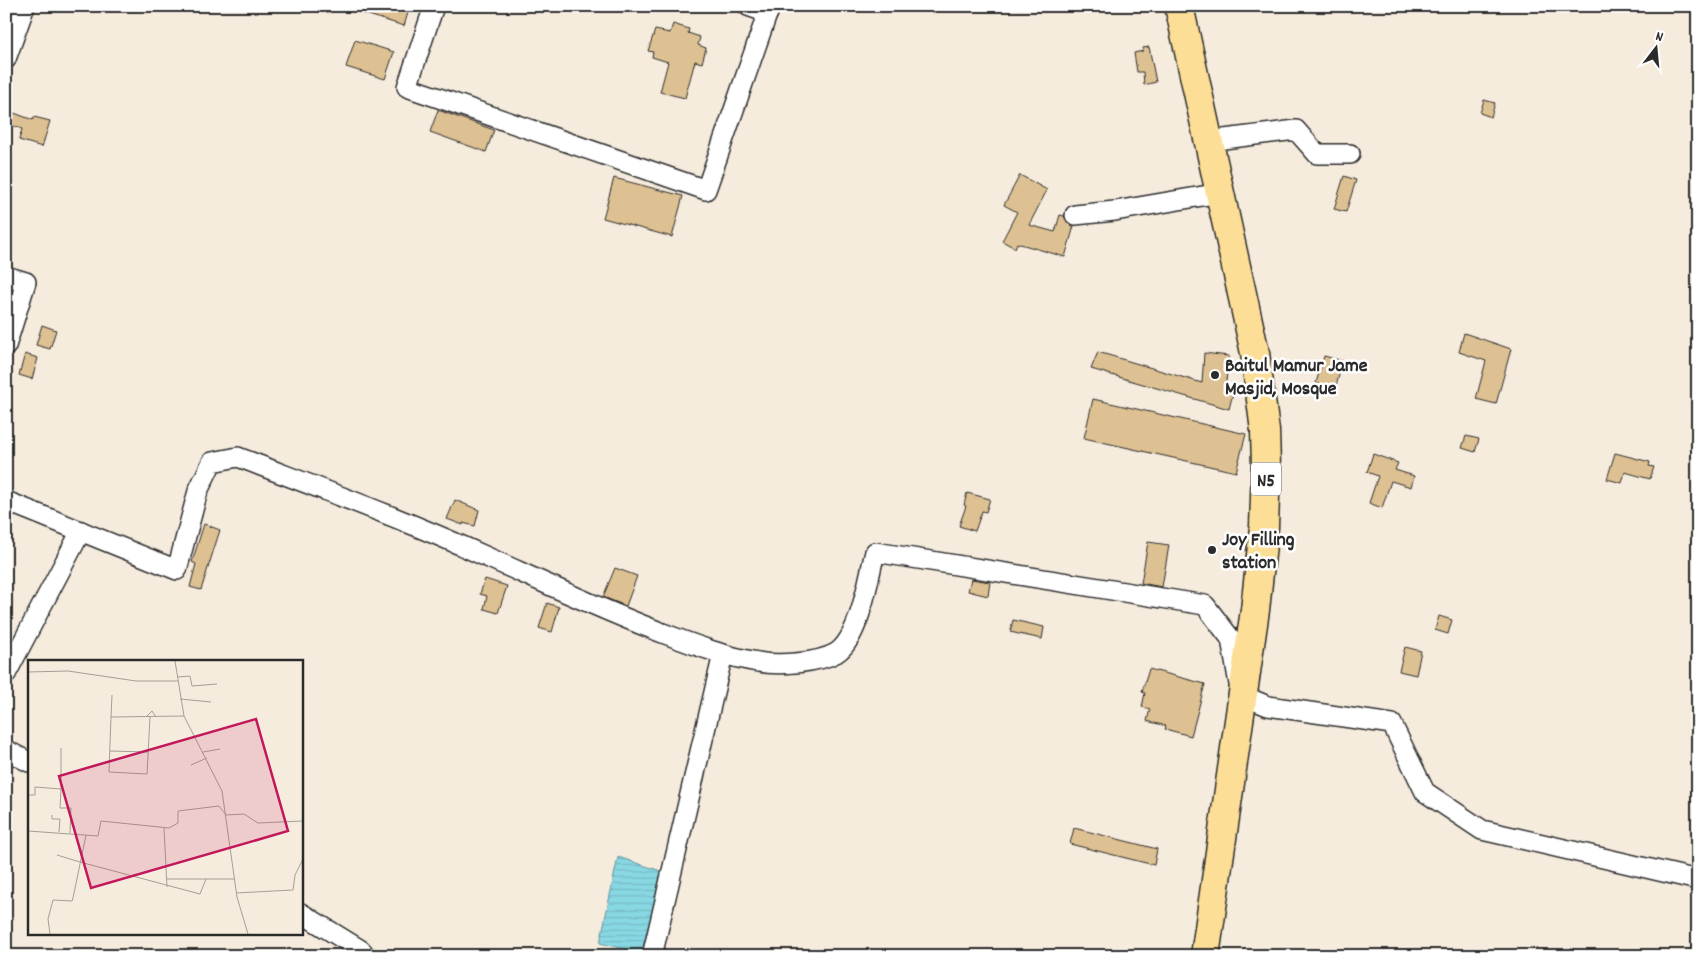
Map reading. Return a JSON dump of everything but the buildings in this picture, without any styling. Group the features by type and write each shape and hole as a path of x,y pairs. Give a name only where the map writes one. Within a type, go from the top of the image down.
{"highway":[{"name":"N5","path":"1179,6 1255,353 1265,431 1266,466 1261,562 1205,956"}],"street":[{"path":"6,59 25,6"},
{"path":"434,6 407,87 706,190 769,9 748,6"},
{"path":"1208,141 1296,130 1302,139 1318,154 1350,154"},
{"path":"1075,215 1115,211 1220,193"},
{"path":"6,276 26,282 6,346"},
{"path":"6,501 177,570 198,491 212,462 238,457 485,556 610,614 723,654 760,663 783,664 824,658 836,653 846,644 856,624 874,552 1205,604 1231,639 1241,695 1268,706 1392,724 1425,792 1482,830 1698,880"},
{"path":"6,674 82,531"},
{"path":"652,956 723,654"},
{"path":"6,750 28,761"},
{"path":"302,914 361,950 366,956"}],"water":[{"path":"618,857 664,872 641,953 600,943"}],"place":[{"name":"Baitul Mamur Jame Masjid, Mosque","path":"1215,375"},
{"name":"Joy Filling station","path":"1212,550"}]}
